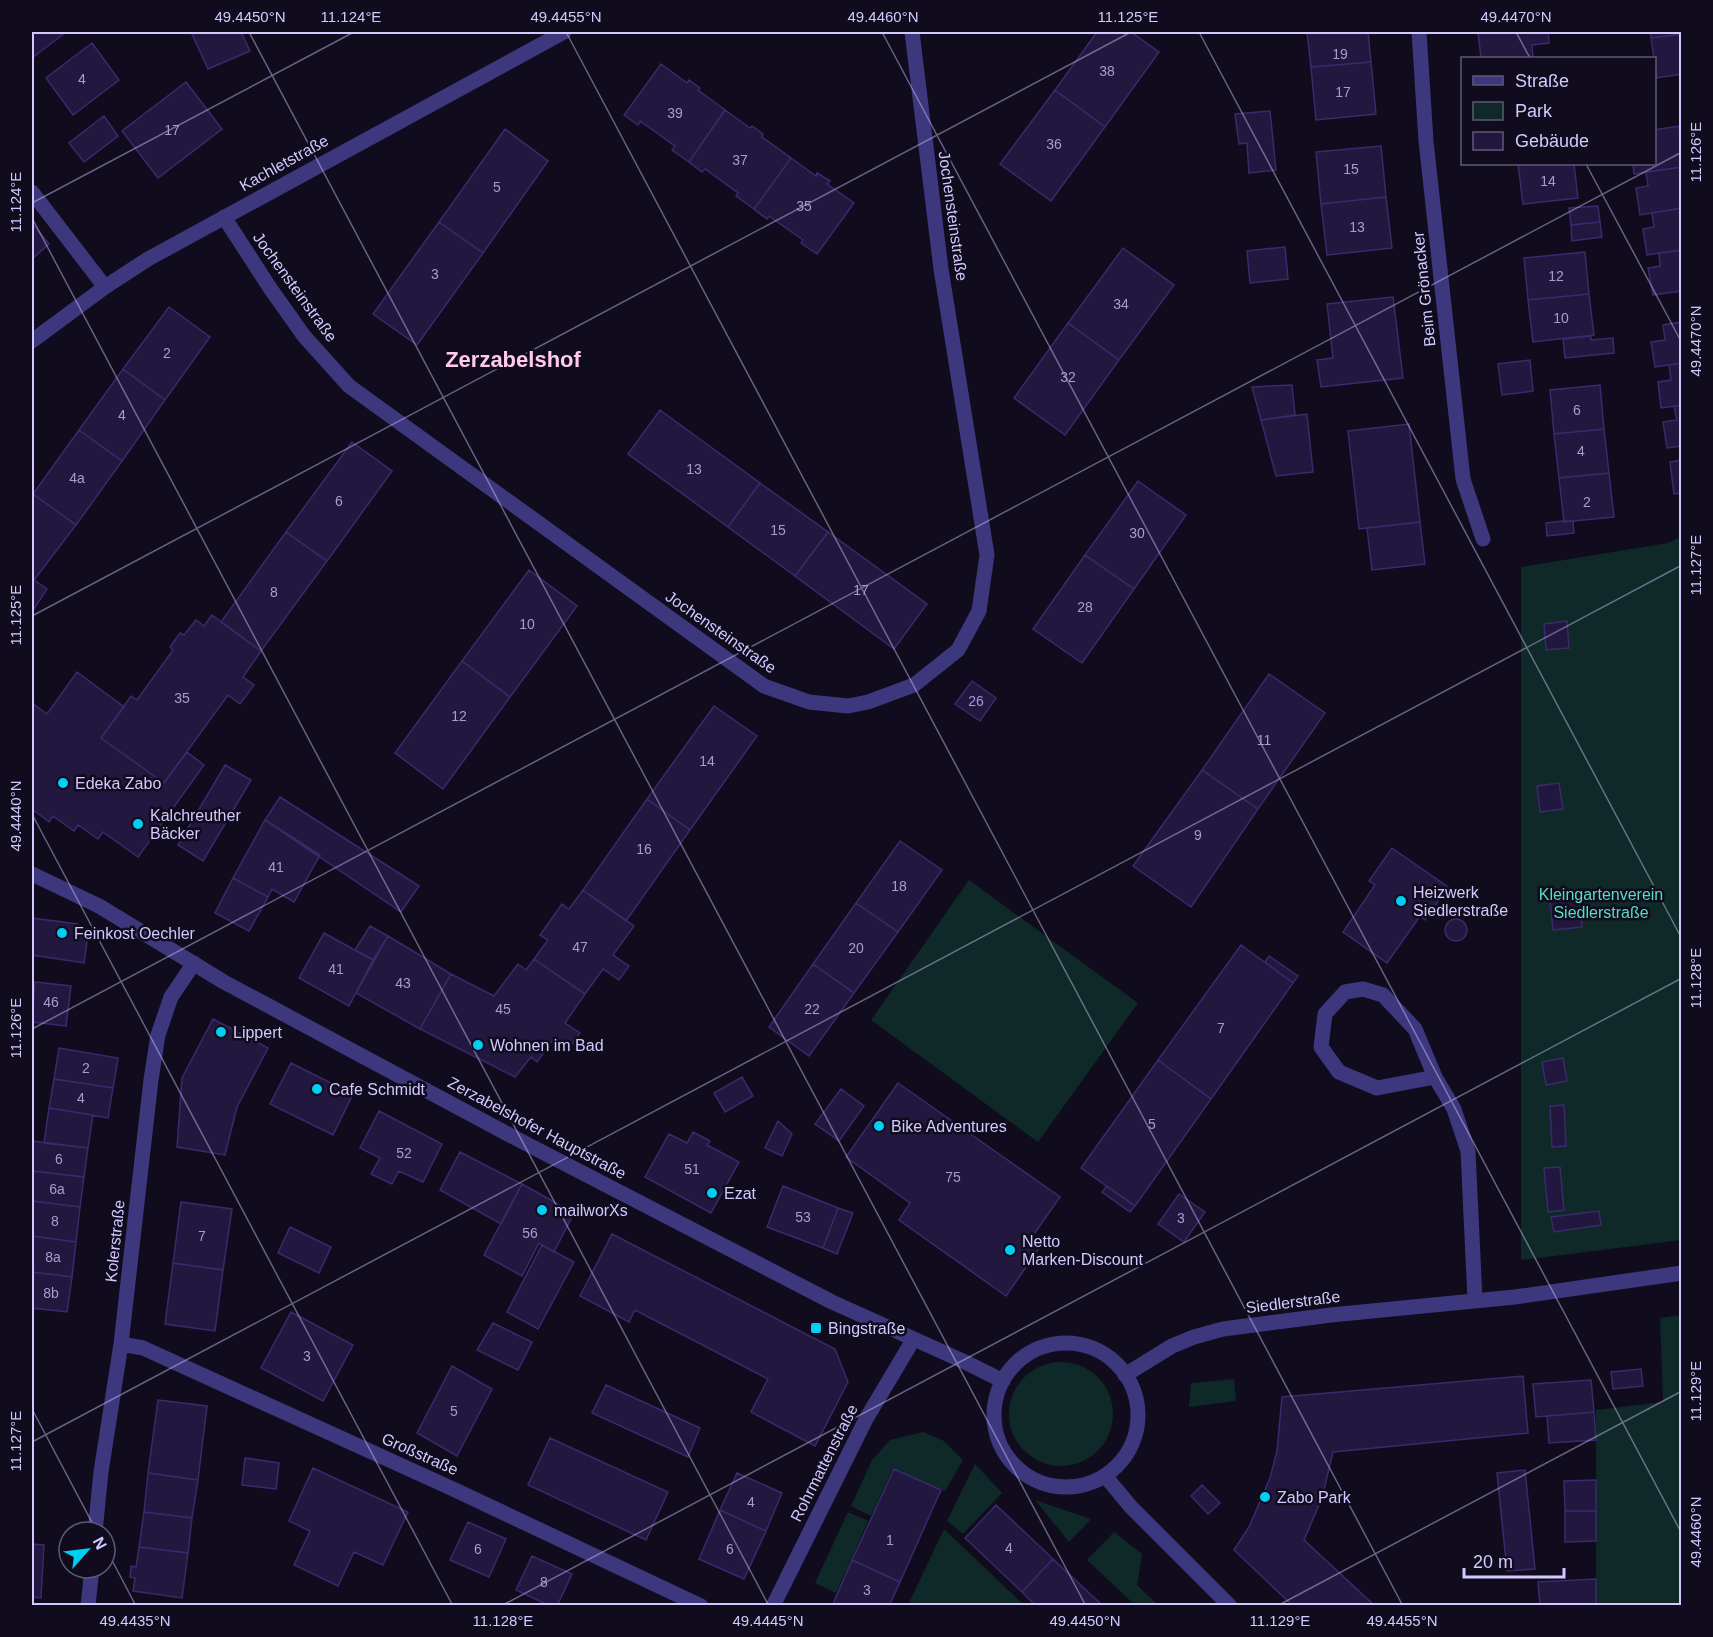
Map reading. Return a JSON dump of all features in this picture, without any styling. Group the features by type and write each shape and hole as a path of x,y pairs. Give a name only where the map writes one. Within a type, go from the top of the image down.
{"street":[{"name":"Kachletstraße","path":"32,341 105,286 148,259 564,32"},
{"name":"Jochensteinstraße","path":"224,217 304,336 349,386 764,686 809,702 848,706 868,702 914,685 958,650 979,611 987,555 941,269 912,32"},
{"name":"Beim Grönacker","path":"1419,32 1426,141 1463,479 1483,539"},
{"path":"32,192 105,286"},
{"name":"Zerzabelshofer Hauptstraße","path":"32,874 99,906 253,997 519,1140 832,1302 1003,1381"},
{"name":"Kolerstraße","path":"96,1520 101,1473 121,1344 158,1035 171,997 194,963"},
{"path":"1434,1077 1377,1088 1339,1072 1321,1047 1325,1014 1345,992 1363,989 1383,995 1415,1029 1434,1077 1454,1109 1468,1151 1475,1300"},
{"name":"Siedlerstraße","path":"1125,1375 1172,1346 1223,1329 1515,1296 1682,1273"},
{"name":"Rohrmattenstraße","path":"773,1605 866,1419 913,1340"},
{"path":"1072,1343 1095,1349 1113,1360 1125,1375 1137,1402 1137,1425 1131,1446 1119,1466 1106,1477 1079,1487 1056,1487 1035,1481 1016,1468 1002,1450 995,1428 994,1406 1003,1381 1012,1366 1028,1353 1048,1345 1072,1343"},
{"name":"Großstraße","path":"121,1344 143,1348 701,1605"},
{"path":"1106,1477 1131,1507 1230,1605"},
{"path":"88,1605 91,1580"}],"green space":[{"name":"Kleingartenverein Siedlerstraße","path":"1681,537 1681,1240 1521,1260 1521,567 1668,543"},
{"path":"969,880 1138,1003 1038,1142 871,1020"},
{"path":"1681,1315 1681,1605 1596,1605 1596,1410 1663,1402 1660,1318"},
{"path":"1061,1362 1081,1366 1098,1377 1109,1394 1113,1414 1109,1434 1098,1451 1081,1462 1061,1466 1041,1462 1024,1451 1013,1434 1009,1414 1013,1394 1024,1377 1041,1366"},
{"path":"1234,1379 1236,1401 1189,1407 1191,1383"},
{"path":"923,1432 944,1441 963,1460 945,1491 893,1468 871,1516 851,1506 872,1460 890,1440"},
{"path":"975,1464 1002,1493 963,1534 947,1521"},
{"path":"1035,1500 1091,1519 1069,1542"},
{"path":"848,1512 868,1521 836,1593 815,1583"},
{"path":"944,1529 1024,1605 908,1605"},
{"path":"1114,1532 1142,1554 1137,1585 1158,1605 1135,1605 1087,1560"}],"building":[{"path":"32,32 66,32 32,58"},
{"path":"191,32 241,32 250,51 208,69"},
{"path":"1097,32 1131,32 1159,52 1105,127 1055,90"},
{"path":"1307,32 1368,32 1371,62 1311,67"},
{"path":"1478,32 1548,32 1549,43 1532,45 1533,57 1481,57"},
{"path":"1650,32 1682,32 1682,34 1651,38"},
{"path":"1682,34 1682,74 1657,78 1656,57 1654,57 1651,38"},
{"path":"92,43 119,80 73,115 46,78"},
{"path":"1371,62 1376,114 1316,120 1311,67"},
{"path":"661,64 687,83 689,80 700,88 698,90 725,110 689,162 672,150 675,146 640,121 638,125 624,115"},
{"path":"186,82 222,129 158,178 122,131"},
{"path":"1055,90 1105,127 1051,201 1000,164"},
{"path":"725,110 750,128 752,126 763,134 762,137 791,158 754,209 736,196 738,193 705,169 702,172 689,162"},
{"path":"1270,111 1276,170 1249,173 1247,143 1239,144 1235,114"},
{"path":"104,116 118,136 84,162 69,143"},
{"path":"1679,126 1682,167 1634,174 1633,165 1656,165 1656,130"},
{"path":"505,129 548,161 483,253 439,222"},
{"path":"1381,146 1386,197 1321,204 1316,152"},
{"path":"791,158 816,176 817,173 830,181 827,184 854,203 817,254 801,243 803,240 769,216 767,219 754,209"},
{"path":"1518,165 1574,165 1578,198 1523,204"},
{"path":"1682,167 1682,208 1640,215 1636,188 1648,186 1646,172"},
{"path":"1386,197 1392,248 1327,255 1321,204"},
{"path":"1598,206 1600,222 1571,225 1569,208"},
{"path":"1682,208 1682,250 1647,255 1643,229 1654,227 1652,213"},
{"path":"439,222 483,253 417,345 373,314"},
{"path":"1600,222 1602,237 1572,241 1571,225"},
{"path":"32,223 49,244 32,259"},
{"path":"1285,247 1288,279 1250,283 1247,251"},
{"path":"1123,248 1174,285 1119,360 1068,323"},
{"path":"1682,250 1682,291 1653,295 1648,268 1660,266 1659,253"},
{"path":"1585,252 1589,294 1528,300 1524,258"},
{"path":"1589,294 1594,335 1533,342 1528,300"},
{"path":"1393,297 1403,378 1321,387 1317,360 1333,358 1327,304"},
{"path":"169,307 210,337 165,400 123,369"},
{"path":"1682,322 1682,363 1655,367 1651,342 1665,340 1663,325"},
{"path":"1068,323 1119,360 1065,435 1014,398"},
{"path":"1591,336 1591,340 1613,338 1614,353 1565,358 1563,339"},
{"path":"1530,360 1533,391 1502,395 1498,364"},
{"path":"1682,363 1682,405 1661,408 1658,382 1671,380 1669,365"},
{"path":"123,369 165,400 122,461 79,430"},
{"path":"1292,385 1295,415 1261,420 1252,387"},
{"path":"1600,385 1604,429 1554,434 1550,390"},
{"path":"1682,405 1682,446 1667,448 1663,422 1677,420 1674,406"},
{"path":"660,410 760,483 728,527 628,454"},
{"path":"1307,414 1313,472 1276,476 1261,420"},
{"path":"1409,424 1420,522 1359,529 1348,431"},
{"path":"1604,429 1609,473 1559,478 1554,434"},
{"path":"79,430 122,461 76,525 33,494"},
{"path":"352,442 392,471 327,561 286,532"},
{"path":"1682,460 1682,493 1674,494 1670,462"},
{"path":"1609,473 1614,517 1564,522 1559,478"},
{"path":"1138,481 1186,515 1134,589 1085,555"},
{"path":"760,483 828,532 795,576 728,527"},
{"path":"33,494 76,525 34,580 47,589 32,612"},
{"path":"1573,521 1574,533 1547,536 1546,523"},
{"path":"1420,522 1425,564 1372,570 1367,528"},
{"path":"286,532 327,561 261,651 221,622"},
{"path":"828,532 927,604 894,649 795,576"},
{"path":"1085,555 1134,589 1082,663 1033,629"},
{"path":"529,570 577,606 510,697 462,661"},
{"path":"212,615 261,651 243,677 254,685 240,704 228,695 164,783 101,738 131,696 137,700 173,650 170,647 180,633 184,635 196,620 204,626"},
{"path":"1567,621 1569,648 1546,650 1544,624"},
{"path":"462,661 510,697 443,789 395,753"},
{"path":"77,672 124,707 101,738 164,783 187,752 204,765 138,857 103,832 98,839 78,825 74,831 53,816 49,822 32,809 32,703 47,714"},
{"path":"1269,674 1325,713 1258,809 1202,770"},
{"path":"972,681 996,698 980,721 955,704"},
{"path":"714,706 757,736 690,830 647,799"},
{"path":"225,765 251,780 203,861 178,845"},
{"path":"1202,770 1258,809 1191,907 1133,866"},
{"path":"1559,783 1563,809 1540,812 1537,786"},
{"path":"280,797 419,886 401,912 265,820"},
{"path":"647,799 690,830 626,921 583,890"},
{"path":"265,820 320,855 294,902 272,889 268,897 233,878"},
{"path":"900,841 942,870 898,932 856,903"},
{"name":"Heizwerk Siedlerstraße","path":"1392,848 1448,887 1425,920 1420,916 1387,963 1343,932 1375,885 1369,881"},
{"path":"233,878 268,897 249,931 215,913"},
{"path":"583,890 634,926 613,955 629,966 619,980 603,969 585,994 534,959 548,940 540,935 562,904 569,909"},
{"path":"1579,897 1582,927 1553,930 1550,900"},
{"path":"856,903 898,932 854,993 813,964"},
{"path":"32,918 78,924 77,932 88,934 84,963 32,955"},
{"path":"1456,919 1464,922 1467,930 1464,938 1456,941 1448,938 1445,930 1448,922"},
{"path":"370,926 388,936 373,960 355,950"},
{"path":"324,933 373,960 349,1006 299,978"},
{"path":"388,936 451,974 420,1029 356,993"},
{"path":"1241,945 1293,983 1211,1099 1158,1060"},
{"path":"1269,956 1298,976 1293,983 1265,962"},
{"path":"534,959 585,994 565,1023 580,1033 570,1047 555,1037 537,1062 531,1057 515,1077 420,1029 451,974 494,996 518,964 526,970"},
{"path":"813,964 854,993 809,1056 769,1027"},
{"path":"35,982 71,986 66,1026 32,1022"},
{"path":"213,1019 268,1048 237,1107 225,1155 177,1147 182,1078"},
{"path":"59,1048 118,1058 113,1088 54,1079"},
{"path":"1563,1058 1567,1081 1546,1085 1542,1062"},
{"path":"1158,1060 1211,1099 1135,1206 1081,1168"},
{"path":"291,1063 353,1094 333,1135 270,1104"},
{"path":"742,1077 753,1096 725,1112 714,1093"},
{"path":"54,1079 113,1088 108,1118 49,1108"},
{"path":"898,1083 1060,1197 1032,1237 1042,1244 1006,1296 899,1220 910,1203 846,1157"},
{"path":"841,1089 864,1106 839,1141 815,1124"},
{"path":"1564,1105 1566,1146 1552,1147 1550,1106"},
{"path":"49,1108 93,1115 88,1148 44,1143"},
{"path":"379,1111 442,1144 423,1182 399,1171 392,1184 371,1174 380,1158 360,1148"},
{"path":"778,1121 792,1134 782,1156 765,1148"},
{"path":"693,1132 710,1141 707,1145 739,1162 711,1213 645,1177 669,1134 687,1143"},
{"path":"32,1141 88,1148 84,1177 32,1171"},
{"path":"460,1152 522,1184 501,1224 440,1190"},
{"path":"1560,1167 1564,1210 1548,1212 1544,1168"},
{"path":"32,1171 84,1177 80,1207 32,1201"},
{"path":"522,1184 574,1213 554,1252 539,1243 522,1276 484,1255"},
{"path":"783,1186 838,1208 823,1248 767,1227"},
{"path":"1107,1186 1135,1206 1130,1212 1102,1192"},
{"path":"1179,1194 1205,1212 1184,1242 1158,1224"},
{"path":"32,1201 80,1207 76,1242 32,1236"},
{"path":"181,1202 232,1209 223,1270 173,1263"},
{"path":"838,1208 853,1213 837,1254 823,1248"},
{"path":"1599,1211 1601,1225 1554,1232 1551,1217"},
{"path":"290,1227 331,1247 319,1273 278,1253"},
{"path":"612,1234 835,1349 848,1382 815,1446 751,1412 768,1379 635,1310 629,1322 580,1296"},
{"path":"32,1236 76,1242 72,1277 32,1272"},
{"path":"542,1245 574,1262 538,1329 507,1312"},
{"path":"173,1263 223,1270 215,1331 165,1324"},
{"path":"32,1272 72,1277 67,1312 32,1308"},
{"path":"291,1312 353,1345 323,1401 261,1368"},
{"path":"493,1323 532,1342 518,1370 477,1350"},
{"path":"452,1366 492,1389 457,1456 417,1433"},
{"path":"1641,1369 1643,1386 1613,1389 1611,1372"},
{"path":"1523,1376 1528,1433 1333,1452 1322,1498 1304,1540 1375,1606 1293,1606 1234,1550 1249,1527 1270,1478 1277,1451 1282,1397"},
{"path":"1591,1380 1594,1412 1536,1417 1533,1384"},
{"path":"606,1385 700,1428 688,1457 592,1413"},
{"path":"158,1400 207,1406 198,1480 148,1473"},
{"path":"1594,1412 1596,1440 1549,1443 1547,1416"},
{"path":"550,1438 668,1492 646,1540 528,1485"},
{"path":"245,1458 279,1463 276,1489 242,1485"},
{"path":"313,1468 408,1512 383,1565 354,1552 338,1586 294,1565 310,1531 289,1521"},
{"path":"894,1469 941,1490 900,1582 852,1560"},
{"path":"1525,1470 1535,1569 1507,1571 1497,1473"},
{"path":"148,1473 198,1480 192,1518 144,1512"},
{"path":"737,1473 782,1493 766,1531 720,1510"},
{"path":"1596,1480 1596,1511 1565,1511 1564,1481"},
{"path":"1202,1485 1220,1503 1208,1514 1191,1496"},
{"path":"996,1505 1053,1559 1022,1592 965,1538"},
{"path":"720,1510 766,1531 744,1579 699,1559"},
{"path":"1565,1511 1596,1511 1596,1541 1565,1542"},
{"path":"144,1512 192,1518 188,1553 139,1547"},
{"path":"468,1522 506,1539 489,1577 450,1560"},
{"path":"32,1544 44,1545 41,1598 32,1597"},
{"path":"139,1547 188,1553 182,1598 133,1591 135,1578 130,1577 131,1566 136,1567"},
{"path":"532,1556 572,1574 557,1606 550,1606 516,1590"},
{"path":"1053,1559 1103,1606 1036,1606 1022,1592"},
{"path":"852,1560 900,1582 889,1606 832,1606"},
{"path":"1596,1579 1596,1606 1540,1606 1538,1582"}],"place":[{"name":"Edeka Zabo","path":"63,783"},
{"name":"Kalchreuther Bäcker","path":"138,824"},
{"name":"Heizwerk Siedlerstraße","path":"1401,901"},
{"name":"Feinkost Oechler","path":"62,933"},
{"name":"Lippert","path":"221,1032"},
{"name":"Wohnen im Bad","path":"478,1045"},
{"name":"Cafe Schmidt","path":"317,1089"},
{"name":"Bike Adventures","path":"879,1126"},
{"name":"Ezat","path":"712,1193"},
{"name":"mailworXs","path":"542,1210"},
{"name":"Netto Marken-Discount","path":"1010,1250"},
{"name":"Bingstraße","path":"816,1328"},
{"name":"Zabo Park","path":"1265,1497"}],"district":[{"name":"Zerzabelshof","path":"513,359"}]}
